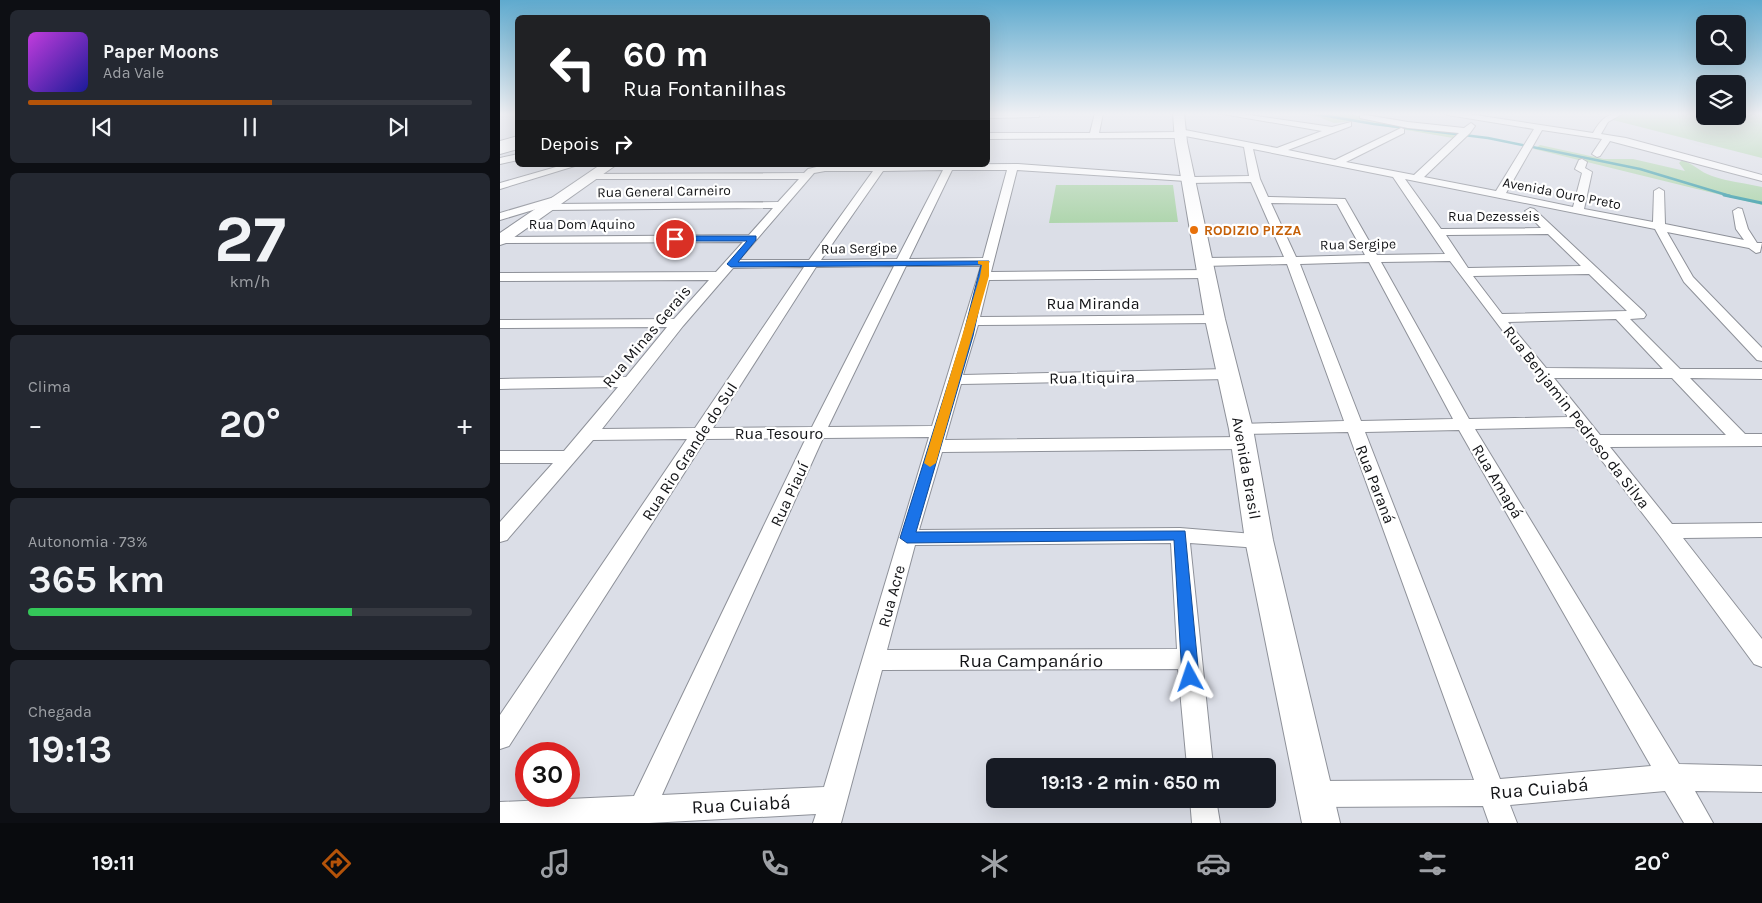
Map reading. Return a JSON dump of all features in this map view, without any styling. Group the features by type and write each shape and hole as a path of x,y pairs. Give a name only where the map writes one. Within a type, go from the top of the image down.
{"main road":[{"path":"500,155 513,151"},
{"name":"Avenida Brasil","path":"1184,151 1215,320 1242,436 1259,540 1321,823"},
{"path":"500,240 606,167"}],"street":[{"name":"Rua Paraná","path":"1249,151 1255,179 1292,260 1502,823"},
{"name":"Avenida Ouro Preto","path":"1280,151 1757,246"},
{"path":"1336,163 1360,151"},
{"path":"1417,178 1446,151"},
{"path":"1500,194 1525,151"},
{"path":"1668,151 1762,178"},
{"path":"500,161 515,158"},
{"path":"1578,210 1587,172 1580,169 1582,162"},
{"path":"500,186 565,167"},
{"path":"881,167 1014,167 1189,179 1255,179"},
{"name":"Rua Minas Gerais","path":"500,535 588,435 678,323 731,264 805,176 811,171 825,168 881,167"},
{"name":"Rua Rio Grande do Sul","path":"500,737 812,264 881,167"},
{"name":"Rua Piauí","path":"638,816 818,433 949,167"},
{"name":"Rua Acre","path":"830,812 907,538 972,321 1014,167"},
{"name":"Rua Benjamin Pedroso da Silva","path":"1396,174 1498,318 1544,373 1594,441 1760,650"},
{"path":"591,178 805,176"},
{"path":"1659,190 1659,227 1688,279 1762,357"},
{"name":"Rua Amapá","path":"1265,200 1341,201 1465,426 1699,823"},
{"name":"Rua General Carneiro","path":"500,217 554,203 781,205"},
{"path":"1498,318 1639,315 1530,211"},
{"path":"1738,211 1742,229 1757,246 1762,256"},
{"name":"Rua Dezesseis","path":"1438,232 1551,231"},
{"name":"Rua Dom Aquino","path":"500,240 753,238"},
{"name":"Rua Sergipe","path":"731,264 902,262 985,269 1205,268 1292,260 1453,257"},
{"path":"1464,272 1592,270"},
{"path":"500,277 720,276"},
{"path":"1618,315 1740,440"},
{"name":"Rua Miranda","path":"972,321 1215,320"},
{"path":"500,324 678,323"},
{"path":"1544,373 1762,374"},
{"name":"Rua Itiquira","path":"955,380 1228,374"},
{"path":"500,384 630,382"},
{"name":"Rua Tesouro","path":"588,435 818,433 938,438 1242,436 1354,426 1465,426 1580,422"},
{"path":"1594,441 1762,440"},
{"path":"500,457 567,457"},
{"path":"1667,531 1762,530"},
{"path":"907,538 1180,535 1259,540"},
{"path":"1180,535 1189,659 1199,758"},
{"name":"Rua Campanário","path":"874,660 1189,659"},
{"name":"Rua Cuiabá","path":"1316,794 1491,793 1673,777 1762,778"},
{"path":"1204,808 1206,823"},
{"name":"Rua Cuiabá","path":"500,816 638,816 830,812"}],"green space":[{"path":"1544,151 1569,151 1604,159 1633,159 1685,171 1679,163 1682,160 1712,176 1762,187 1762,205"},
{"path":"1736,151 1762,151 1762,158"},
{"path":"1056,185 1173,185 1178,222 1049,223"}],"waterway":[{"path":"1554,151 1640,169 1730,196"},
{"path":"1724,195 1762,203"}],"slow traffic":[{"path":"930,463 985,276 986,262 981,262"}],"place":[{"name":"RODIZIO PIZZA","path":"1194,230"}],"route":[{"path":"675,239 753,238 731,264 986,262 985,276 968,336 907,538 1180,535 1190,677"}]}
